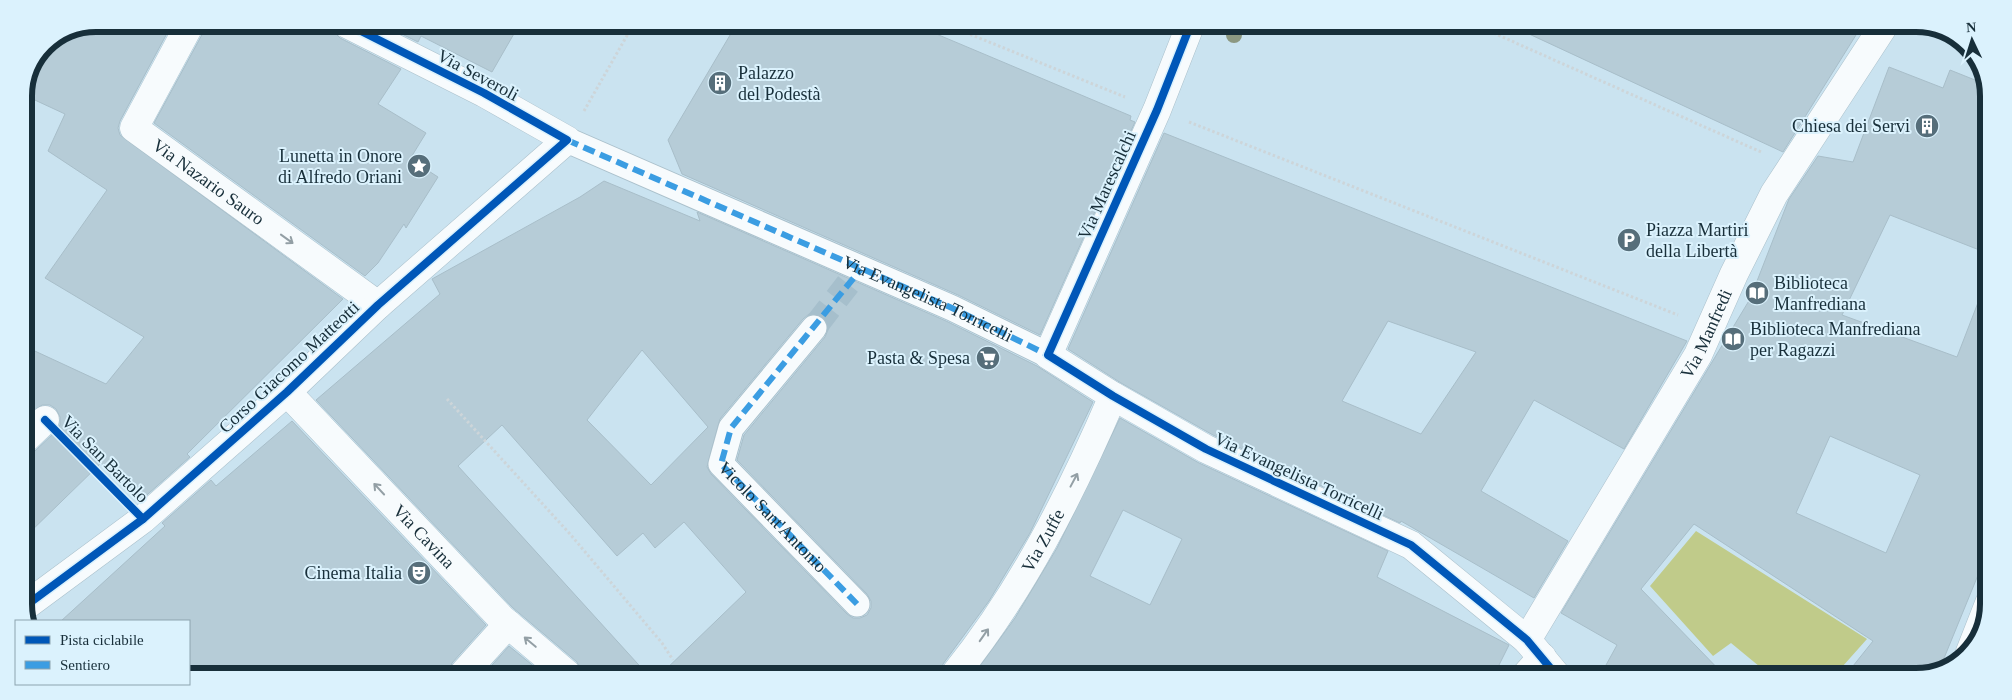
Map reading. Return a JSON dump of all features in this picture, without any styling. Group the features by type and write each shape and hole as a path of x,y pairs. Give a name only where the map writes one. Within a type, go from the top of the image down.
{"street":[{"name":"Via Nazario Sauro","path":"185,33 134,128 378,305"},
{"name":"Via Severoli","path":"365,33 484,94 567,140"},
{"name":"Via Marescalchi","path":"1048,355 1157,110 1187,33"},
{"name":"Via Manfredi","path":"1538,662 1698,355 1734,274 1774,194 1879,33"},
{"name":"Via Evangelista Torricelli","path":"567,140 854,276 952,308 1048,355 1113,396 1206,449 1411,546 1538,662"},
{"name":"Corso Giacomo Matteotti","path":"33,600 143,519 287,392 378,305 567,140"},
{"name":"Vicolo Sant'Antonio","path":"814,328 731,428 721,464 856,604"},
{"name":"Via Cavina","path":"287,392 508,624 560,668"},
{"name":"Via Zuffe","path":"959,668 1021,581 1087,456 1113,396"},
{"name":"Via San Bartolo","path":"33,431 45,420"},
{"path":"468,668 508,624"}],"path":[{"path":"567,140 628,33"},
{"path":"964,33 1711,328"},
{"path":"1493,33 1791,166"},
{"path":"447,399 570,534 662,643 673,660"}],"green space":[{"path":"1696,531 1867,639 1841,668 1761,668 1731,643 1713,656 1650,586"}],"building":[{"path":"167,33 120,121 118,128 120,135 343,299 187,454 190,457 140,501 101,463 33,529 33,452 56,431 60,425 60,417 56,409 50,405 42,405 33,412 33,350 106,384 144,337 45,278 107,190 48,151 65,114 33,99 37,72 51,51 61,43 72,37 84,34"},
{"path":"203,33 335,33 340,38 401,69 378,104 426,133 410,159 438,177 406,228 404,224 378,263 365,276 154,123"},
{"path":"400,33 514,33 492,72 421,36 418,42"},
{"path":"731,33 934,33 1131,116 1130,120 1135,122 1040,335 958,295 682,174 668,140"},
{"path":"1527,33 1857,33 1783,152"},
{"path":"1889,67 1943,88 1950,70 1977,81 1979,92 1979,250 1890,215 1842,315 1957,357 1979,299 1980,570 1943,662 1916,668 1851,668 1873,641 1694,524 1641,589 1717,668 1604,668 1617,645 1561,613 1750,299 1789,199 1818,156 1853,162","holes":["1830,436 1920,475 1886,553 1796,513"]},
{"path":"1164,133 1687,341 1624,449 1534,400 1481,491 1568,541 1534,598 1401,521 1400,523 1213,435 1121,383 1068,349","holes":["1388,321 1476,352 1421,434 1342,401"]},
{"path":"604,181 700,221 697,212 946,321 1037,366 1093,402 1030,533 989,601 942,668 667,668 746,592 684,522 655,548 643,533 617,556 502,425 458,466 642,668 580,668 577,662 513,608 316,400 440,294 432,279 580,197","holes":["809,314 817,314 824,317 828,330 825,337 744,435 737,460 867,594 871,601 871,608 867,615 860,618 853,618 847,614 711,474 707,467 720,419 803,319","642,350 708,427 651,485 587,420"]},
{"path":"1120,418 1199,463 1388,551 1377,577 1509,645 1498,668 978,668 1015,618 1057,548","holes":["1123,510 1182,539 1150,605 1090,576"]},
{"path":"292,421 486,625 452,663 450,668 190,668 190,620 62,620 165,526 162,523 211,480 216,486"},
{"path":"509,646 536,668 489,668"}],"tunnel":[{"path":"814,328 848,284"}],"marked path":[{"path":"567,140 952,308 1048,355"},
{"path":"857,604 721,464 731,428 861,269"}],"cycle path":[{"path":"33,600 143,519 287,392 378,305 567,140 484,93 365,33"},
{"path":"1187,33 1157,110 1048,355 1113,396 1206,449 1411,545 1527,640 1550,668"},
{"path":"45,420 143,519"}],"place":[{"name":"Palazzo del Podestà","path":"720,83"},
{"name":"Chiesa dei Servi","path":"1927,126"},
{"name":"Lunetta in Onore di Alfredo Oriani","path":"419,166"},
{"name":"Piazza Martiri della Libertà","path":"1629,240"},
{"name":"Biblioteca Manfrediana","path":"1757,293"},
{"name":"Biblioteca Manfrediana per Ragazzi","path":"1733,339"},
{"name":"Pasta & Spesa","path":"988,358"},
{"name":"Cinema Italia","path":"419,573"}]}
